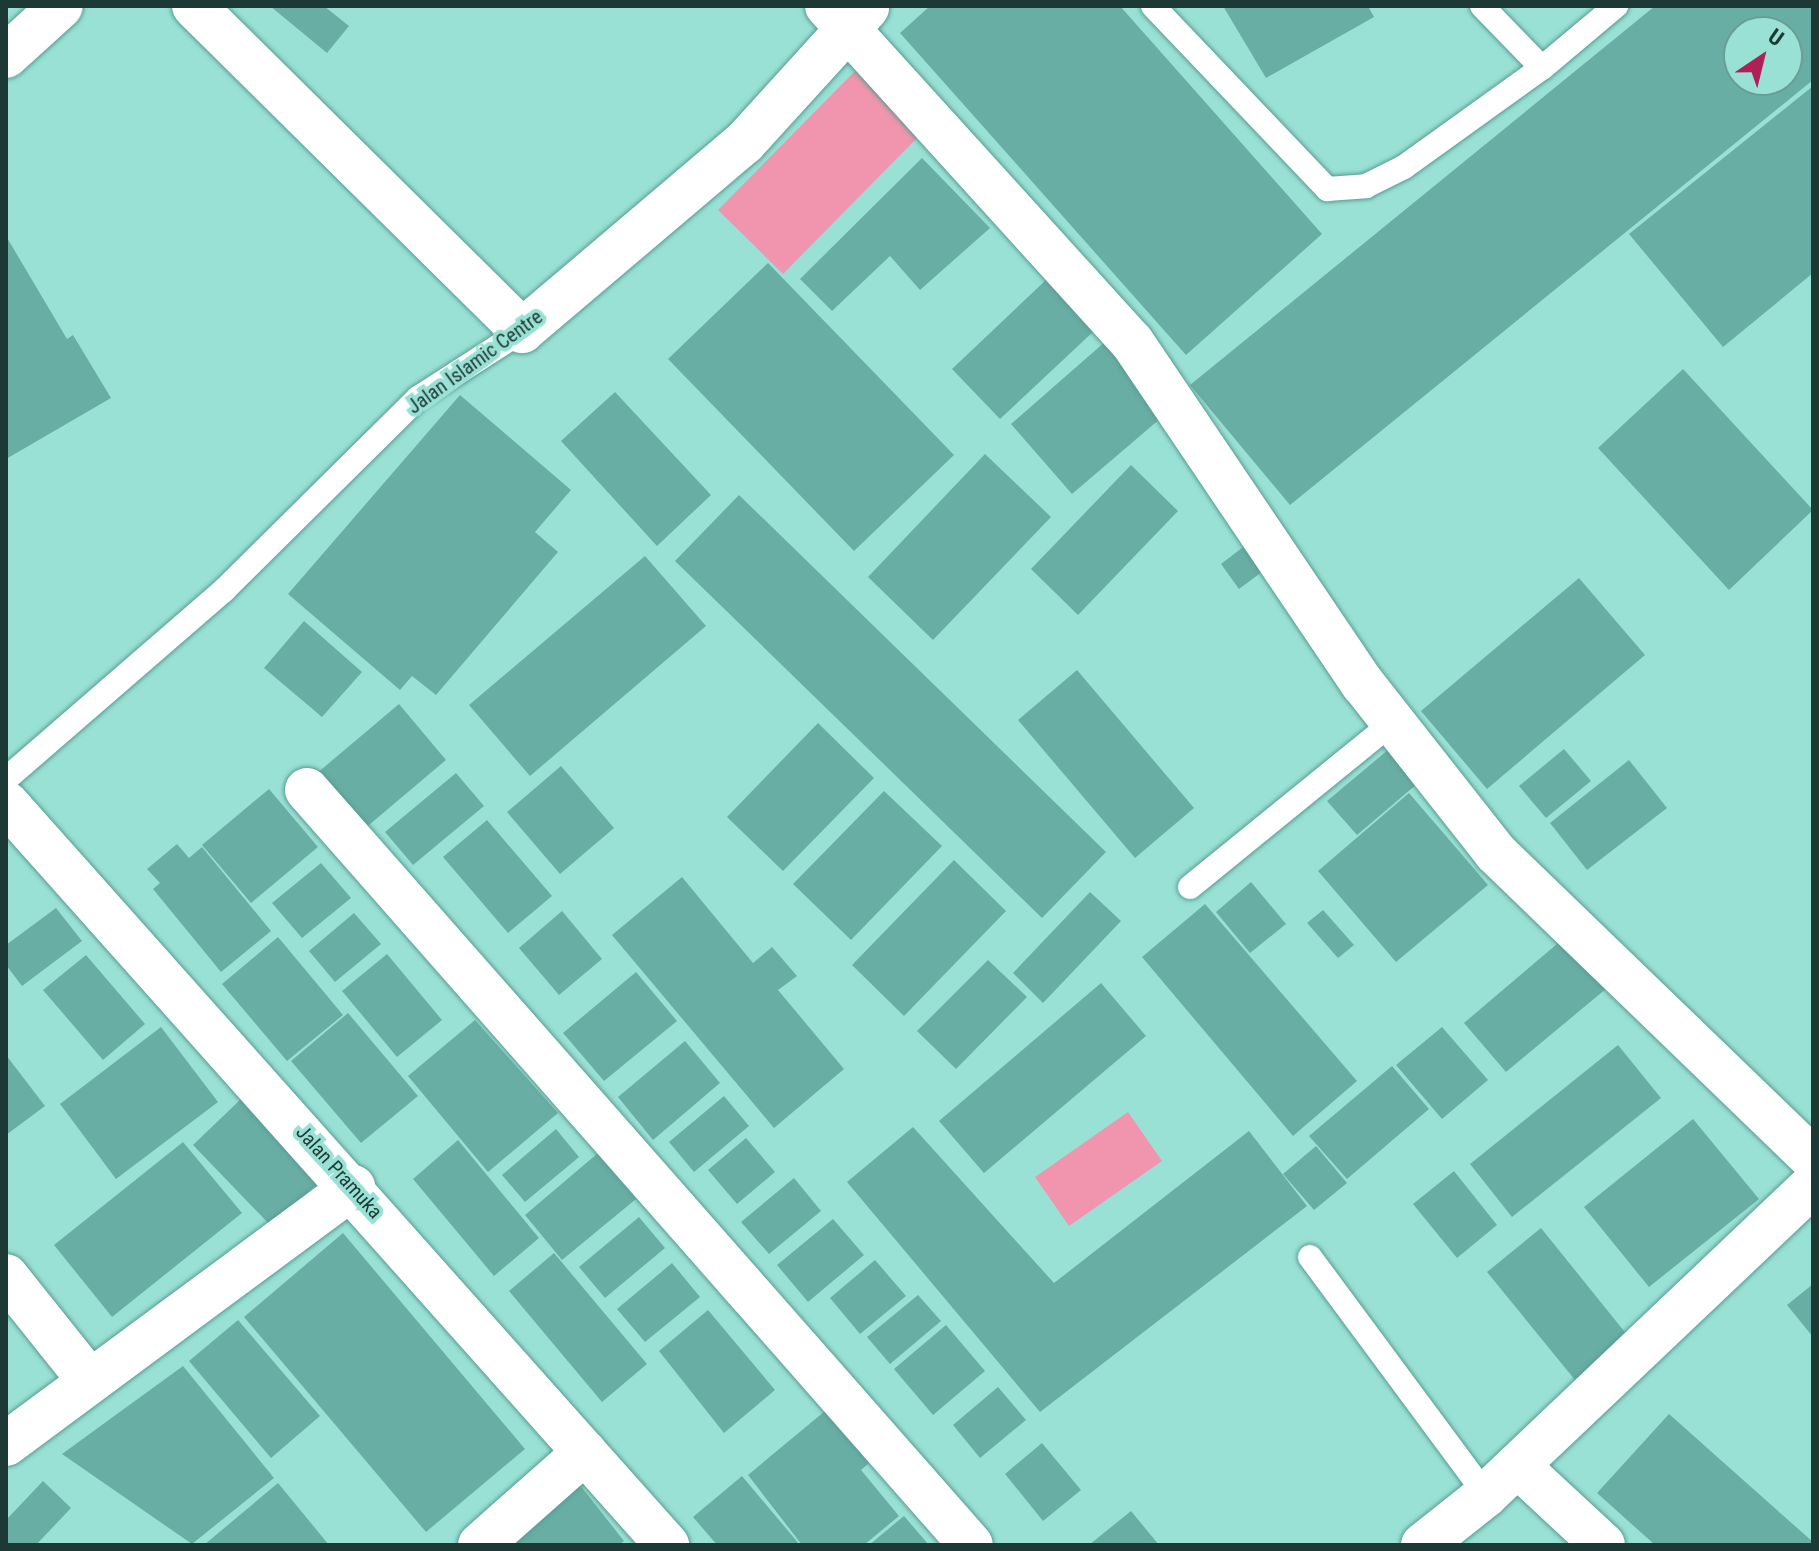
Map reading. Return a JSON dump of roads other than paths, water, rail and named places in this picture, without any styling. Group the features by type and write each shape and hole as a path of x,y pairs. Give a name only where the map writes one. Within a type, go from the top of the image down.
{"street":[{"path":"6,56 61,6"},
{"path":"194,6 522,331"},
{"path":"848,13 1132,342 1393,722 1496,853 1813,1159"},
{"name":"Jalan Islamic Centre","path":"522,331 744,143 848,13"},
{"path":"307,790 971,1545"},
{"name":"Jalan Pramuka","path":"6,803 353,1187 667,1545"},
{"path":"1423,1545 1518,1466 1813,1185"},
{"path":"6,1444 353,1187"},
{"path":"6,1276 89,1380"},
{"path":"480,1545 585,1452"},
{"path":"1518,1466 1603,1545"}],"lane":[{"path":"1482,6 1542,68"},
{"path":"1162,9 1327,189 1366,186 1404,167 1542,68 1616,6"},
{"name":"Jalan Islamic Centre","path":"6,779 224,590 418,398 522,331"},
{"path":"1190,887 1393,722"},
{"path":"1310,1257 1486,1495"}]}
